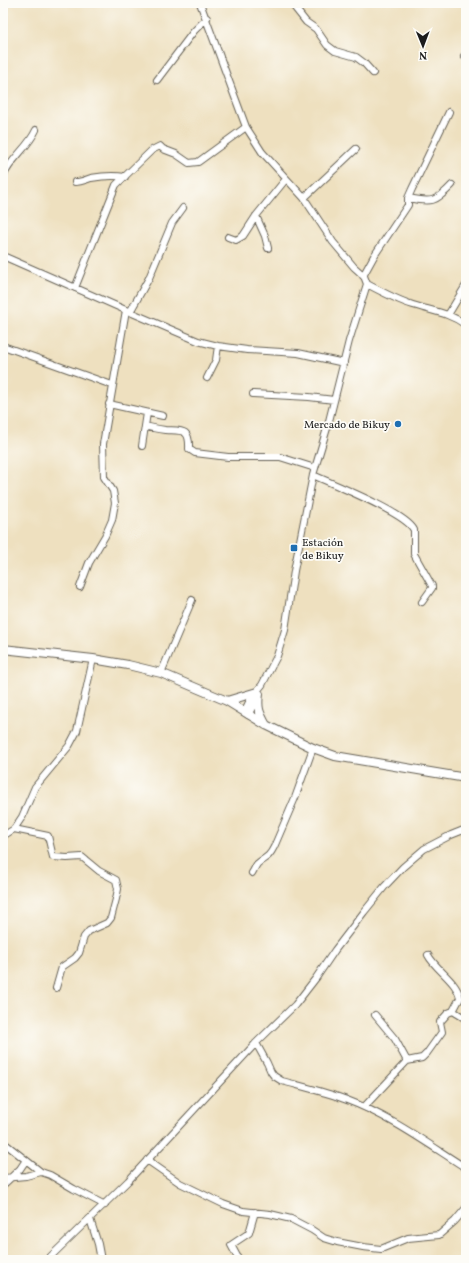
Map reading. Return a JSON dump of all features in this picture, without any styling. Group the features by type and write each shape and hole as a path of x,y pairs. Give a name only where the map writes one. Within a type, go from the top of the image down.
{"main road":[{"path":"3,649 93,659 162,673 227,702 266,725 313,748 335,756 466,778"},
{"path":"227,702 258,692 259,712 266,725"}],"street":[{"path":"200,3 207,18 222,64 246,127 262,152 304,198 333,242 363,276 367,284 391,297 448,315 466,325"},
{"path":"292,3 306,22 316,29 327,45 335,50 356,57 373,73"},
{"path":"157,80 194,31 207,18"},
{"path":"363,276 374,256 408,205 408,198 449,112"},
{"path":"75,288 116,185 152,150 160,146 189,163 198,162 246,127"},
{"path":"4,173 32,138 36,130"},
{"path":"304,198 356,149"},
{"path":"112,177 116,185"},
{"path":"75,182 82,182 90,179 125,177"},
{"path":"228,237 233,240 239,240 243,236 256,216 286,179"},
{"path":"408,198 422,201 436,199 452,185"},
{"path":"80,586 89,563 106,536 112,520 115,503 113,491 104,476 103,444 112,385 128,311 149,278 172,223 183,208"},
{"path":"256,216 265,236 268,248"},
{"path":"3,256 198,341 218,346 247,350 298,353 344,363"},
{"path":"246,714 248,702 258,692 277,656 285,630 299,543 313,474 349,341 367,284"},
{"path":"448,315 466,285"},
{"path":"3,346 112,385"},
{"path":"207,378 216,360 218,346"},
{"path":"253,394 334,400"},
{"path":"109,404 162,416"},
{"path":"142,446 147,413"},
{"path":"145,426 163,430 180,430 187,434 190,440 189,449 195,453 228,458 280,457 315,468"},
{"path":"313,474 398,516 413,527 414,554 432,586 422,602"},
{"path":"162,673 192,600"},
{"path":"3,836 14,829 22,817 35,787 69,746 77,731 93,659"},
{"path":"252,873 258,864 271,853 274,847 313,748"},
{"path":"14,829 48,836 53,857 67,858 82,856 99,871 116,880 118,884 116,899 110,918 107,923 89,931 84,937 79,953 75,958 62,966 56,988"},
{"path":"47,1260 105,1205 256,1044 295,1005 364,912 403,866 424,849 466,829"},
{"path":"364,1107 407,1061 422,1058 427,1053 442,1032 440,1022 448,1013 453,1011 460,998 457,989 436,968 428,955"},
{"path":"453,1011 466,1019"},
{"path":"375,1014 395,1040 407,1061"},
{"path":"256,1044 271,1072 282,1081 346,1099 364,1107 404,1129 466,1168"},
{"path":"3,1142 41,1172 50,1175 105,1205"},
{"path":"3,1185 26,1160"},
{"path":"147,1160 180,1183 223,1204 243,1211 270,1214 291,1219 324,1238 337,1242 381,1249 408,1238 438,1235 466,1208"},
{"path":"3,1178 26,1176 41,1172"},
{"path":"240,1260 230,1245 249,1233 255,1212"},
{"path":"90,1219 98,1244 101,1260"}],"place":[{"name":"Mercado de Bikuy","path":"398,424"},
{"name":"Estación de Bikuy","path":"294,548"}]}
